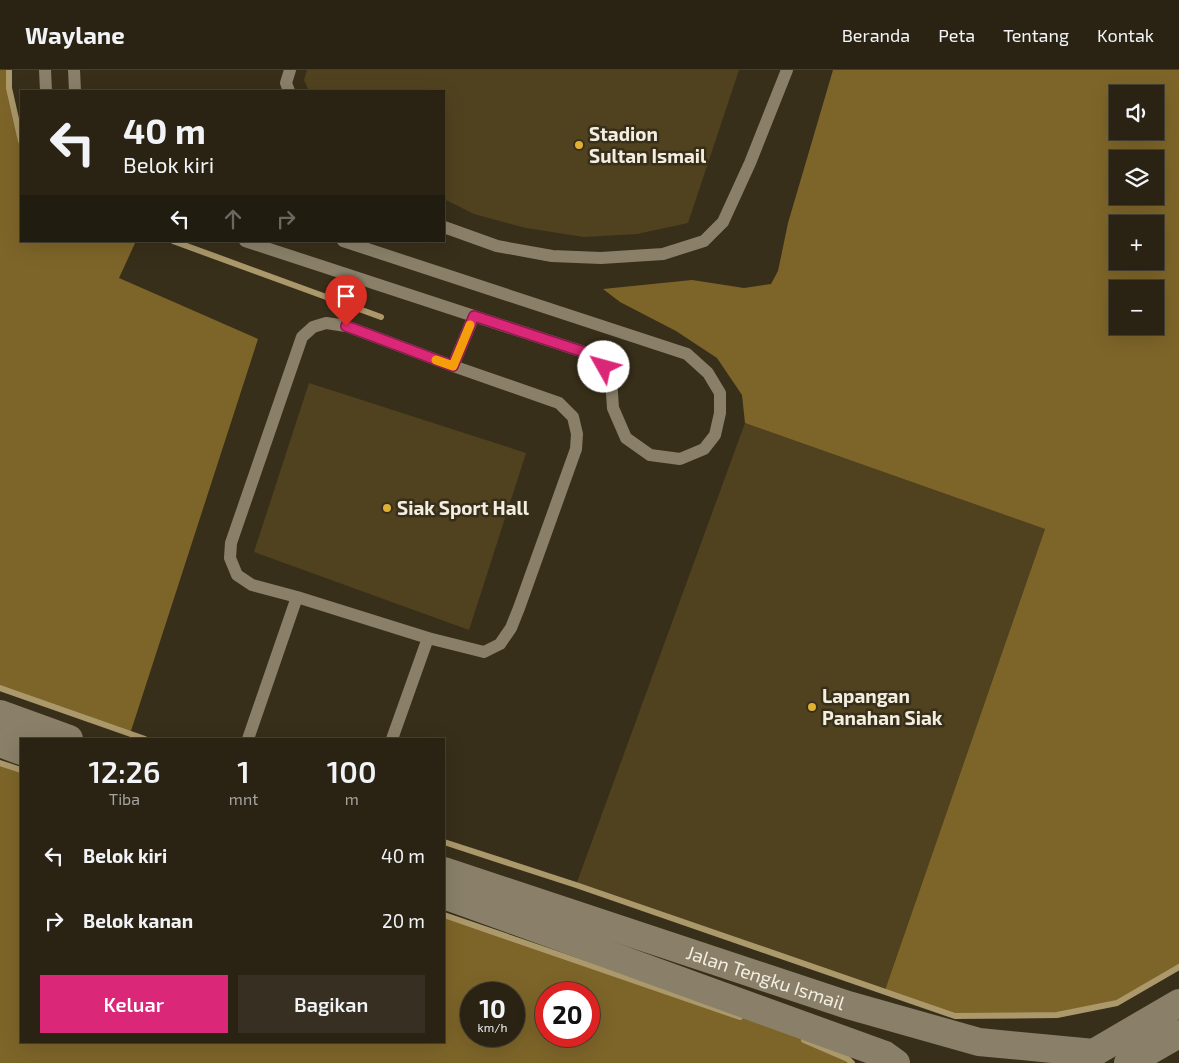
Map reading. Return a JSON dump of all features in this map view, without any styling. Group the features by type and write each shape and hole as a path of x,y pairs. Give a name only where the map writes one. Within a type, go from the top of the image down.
{"main road":[{"path":"0,714 66,738"},
{"path":"0,743 20,750"},
{"name":"Jalan Tengku Ismail","path":"445,871 848,1005 979,1042 1085,1058"},
{"name":"Jalan Tengku Ismail","path":"445,894 884,1055 896,1063"},
{"path":"1085,1058 1179,1003"},
{"path":"1128,1063 1179,1034"}],"lane":[{"path":"45,70 46,90"},
{"path":"74,70 75,90"},
{"path":"289,90 286,83 290,70"},
{"path":"445,226 497,246 552,256 600,258 662,254 704,241 723,222 750,163 787,70"},
{"path":"248,242 596,356 611,378 613,408 626,438 650,455 680,459 704,449 715,435 720,413 720,392 708,372 687,354 346,242"},
{"path":"453,366 474,316"},
{"path":"326,323 346,326 559,403 573,417 577,434 576,449 520,608 511,628 500,644 484,652 428,638 297,597 252,585 237,575 230,558 231,543 302,337 313,327 326,323"},
{"path":"248,738 297,597"},
{"path":"392,738 428,638"}],"shaded area":[{"path":"0,70 9,70 9,88 20,137 20,242 136,242 119,278 258,339 130,734 0,688"},
{"name":"Stadion Sultan Ismail","path":"307,70 739,70 688,223 637,234 584,237 526,228 474,214 445,200 445,90 309,90 304,80"},
{"path":"833,70 1179,70 1179,967 1117,1003 1057,1015 955,1016 884,993 1045,529 745,423 742,395 717,358 676,331 620,302 603,289 692,280 744,288 771,284 778,271 788,223"},
{"path":"309,383 526,453 469,630 254,552"},
{"name":"Lapangan Panahan Siak","path":"745,423 1045,529 884,993 576,885"},
{"path":"0,763 20,770 20,1043 445,1043 445,915 692,1001 785,1031 848,1059 852,1063 0,1063"}],"waterway":[{"path":"9,70 9,88 20,137"},
{"path":"176,242 381,317"},
{"path":"0,688 142,738"},
{"path":"0,763 20,770"},
{"path":"445,842 576,885 955,1016 1057,1015 1117,1003 1179,967"},
{"path":"445,915 740,1017"},
{"path":"804,1040 848,1059 852,1063"}],"slow traffic":[{"path":"436,360 453,366 470,325"}],"place":[{"name":"Stadion Sultan Ismail","path":"579,145"},
{"name":"Siak Sport Hall","path":"387,508"},
{"name":"Lapangan Panahan Siak","path":"812,707"}],"route":[{"path":"346,326 453,366 474,316 596,356 604,367"}]}
